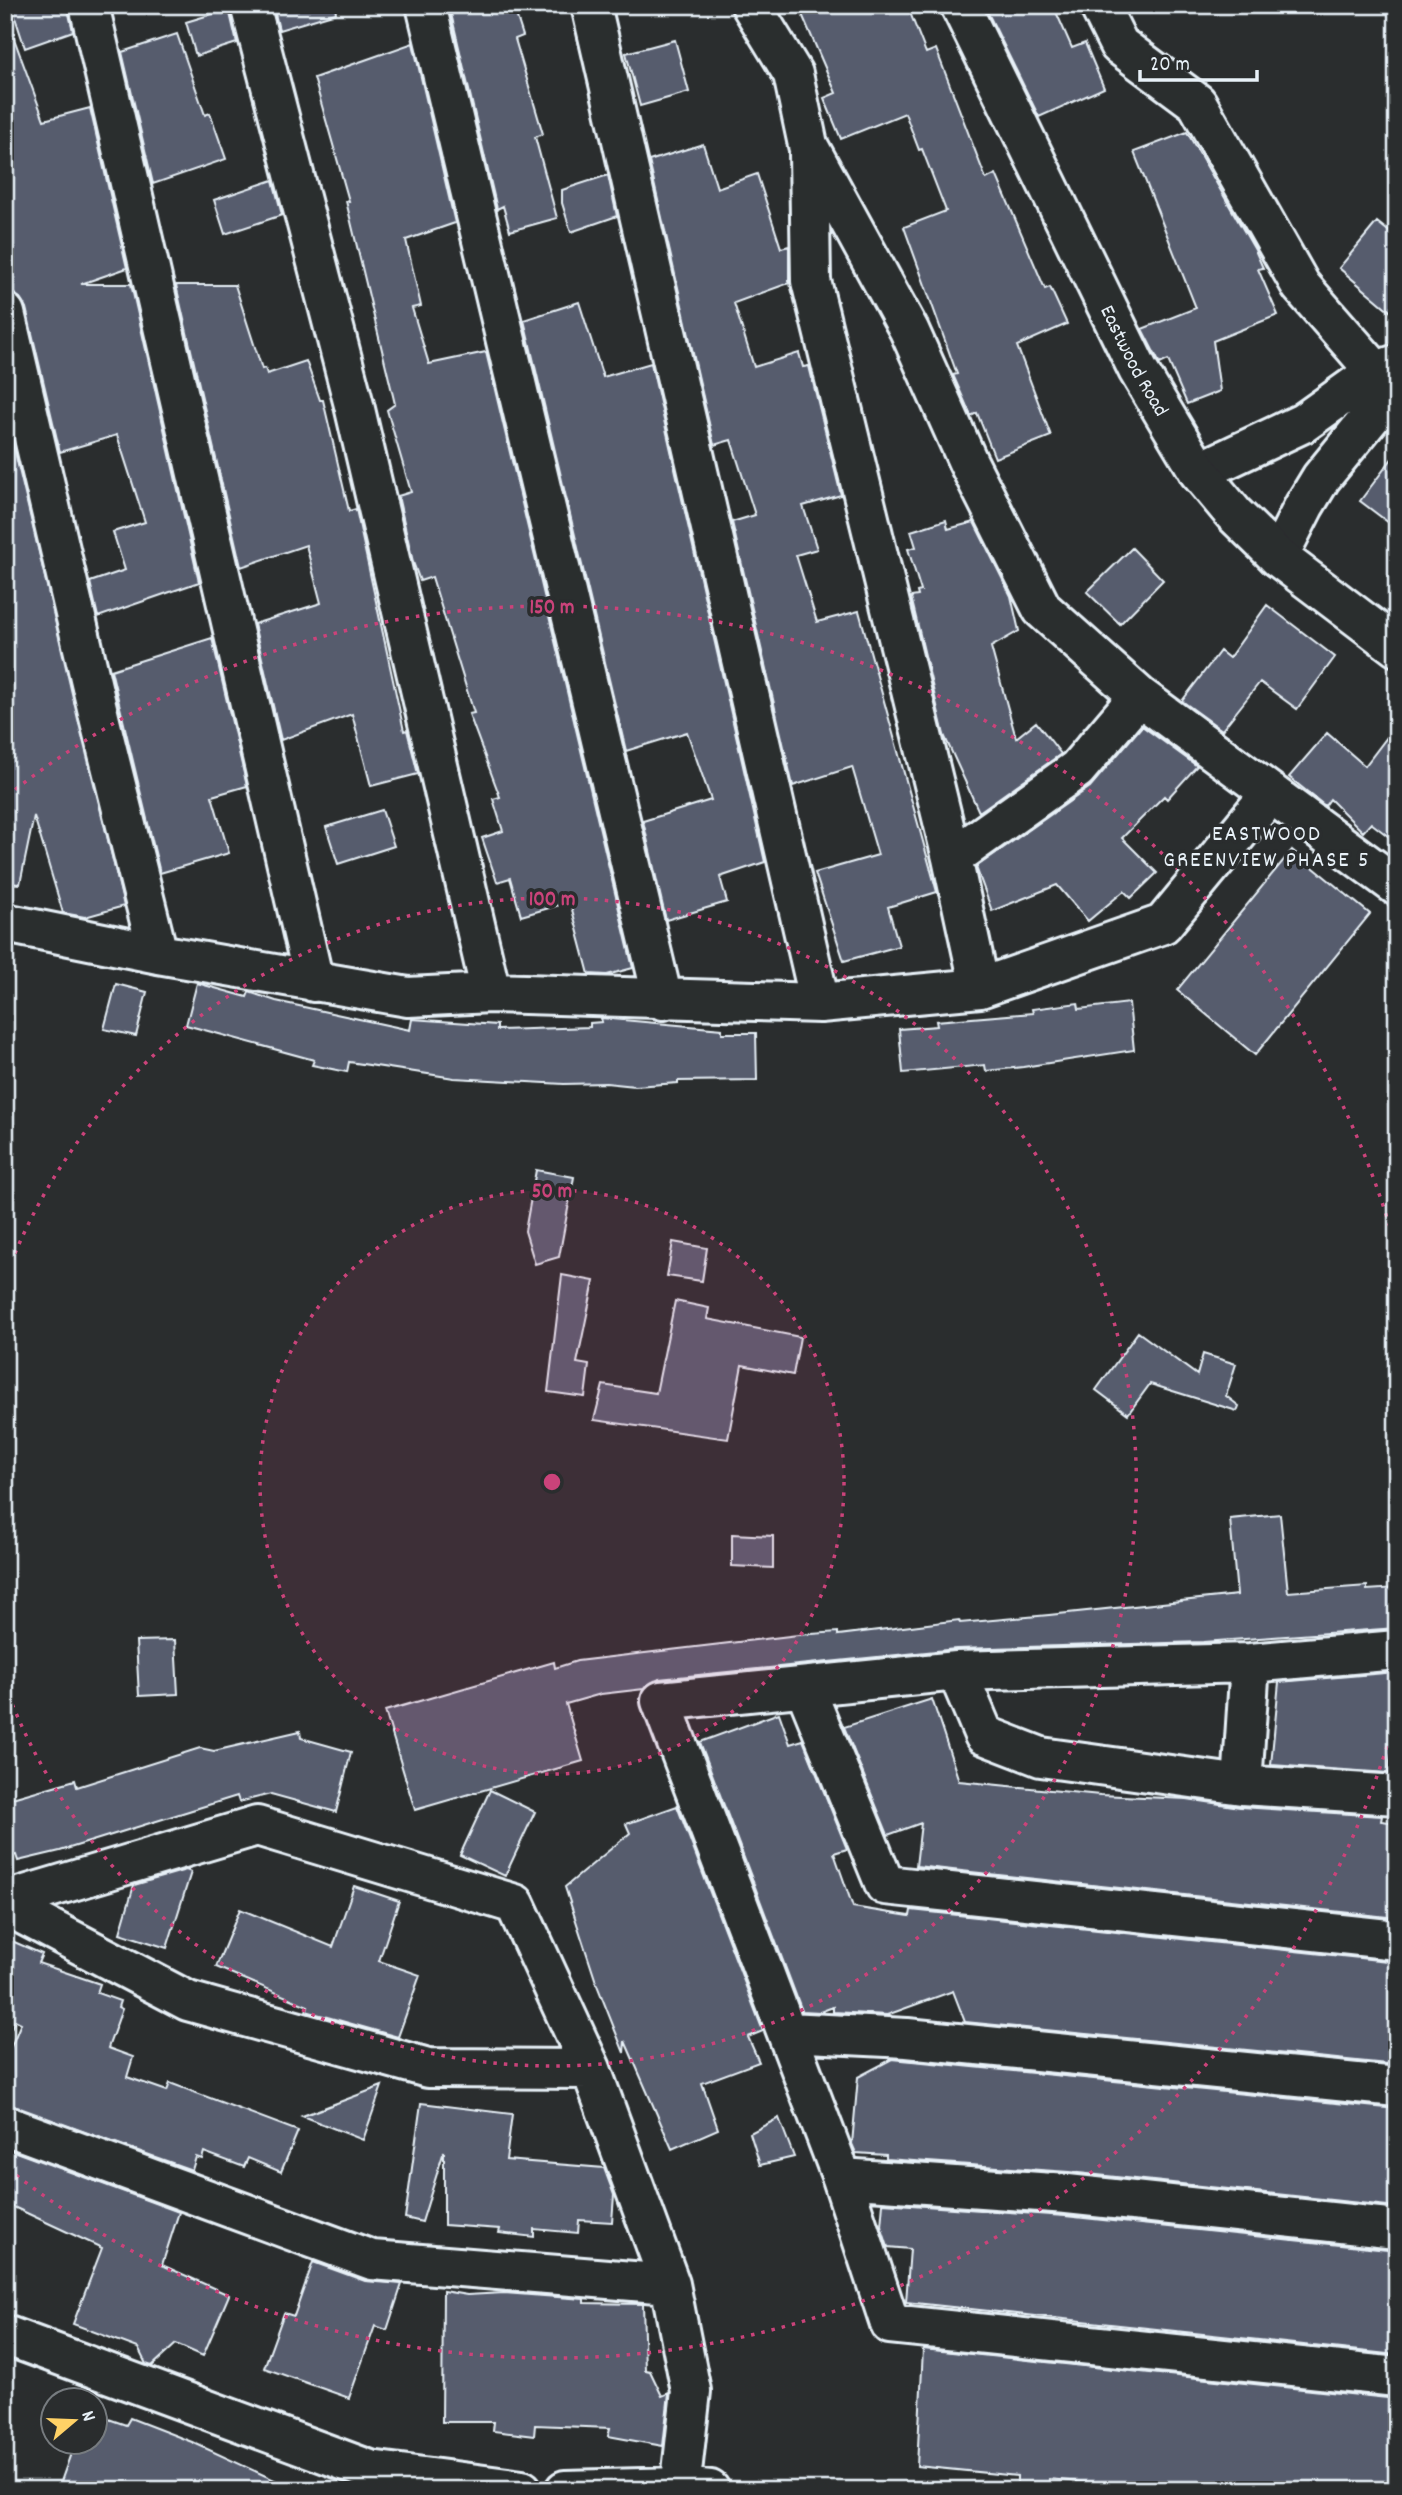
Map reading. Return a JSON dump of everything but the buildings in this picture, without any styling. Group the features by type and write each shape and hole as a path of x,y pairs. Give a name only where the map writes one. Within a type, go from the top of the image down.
{"street":[{"path":"89,5 314,982"},
{"path":"426,5 663,999"},
{"path":"591,5 820,1003"},
{"path":"751,5 793,74 808,145 811,281 952,858 980,988"},
{"name":"Eastwood Road","path":"960,5 1138,370 1199,472 1234,514 1278,558 1397,647"},
{"path":"1099,5 1119,45 1196,103 1301,286 1392,381"},
{"path":"253,8 354,405 491,993"},
{"path":"808,145 909,330 968,462 1042,609 1139,696 1397,887"},
{"path":"5,313 100,721 158,954"},
{"path":"1199,472 1392,381"},
{"path":"1278,558 1321,478 1392,381"},
{"path":"952,858 1077,769 1139,696"},
{"path":"5,923 158,954 408,997 491,993 820,1003 980,988 1163,924 1271,793"},
{"path":"1397,1650 1250,1663 957,1671 661,1701 842,2178 890,2323 1397,2377"},
{"path":"1242,1785 1250,1663"},
{"path":"957,1671 984,1735 1041,1757 1242,1785 1397,1795"},
{"path":"805,1688 885,1885 1397,1940"},
{"path":"5,1903 257,1826 515,1904 591,2069 670,2284 691,2391 690,2489 565,2490"},
{"path":"5,1903 188,2001 428,2068 591,2069"},
{"path":"787,2032 907,2038 1397,2087"},
{"path":"5,2125 372,2260 670,2284"},
{"path":"842,2178 1068,2194 1397,2230"},
{"path":"5,2335 370,2470 522,2490"}],"district":[{"name":"EASTWOOD GREENVIEW PHASE 5","path":"1267,845"}]}
